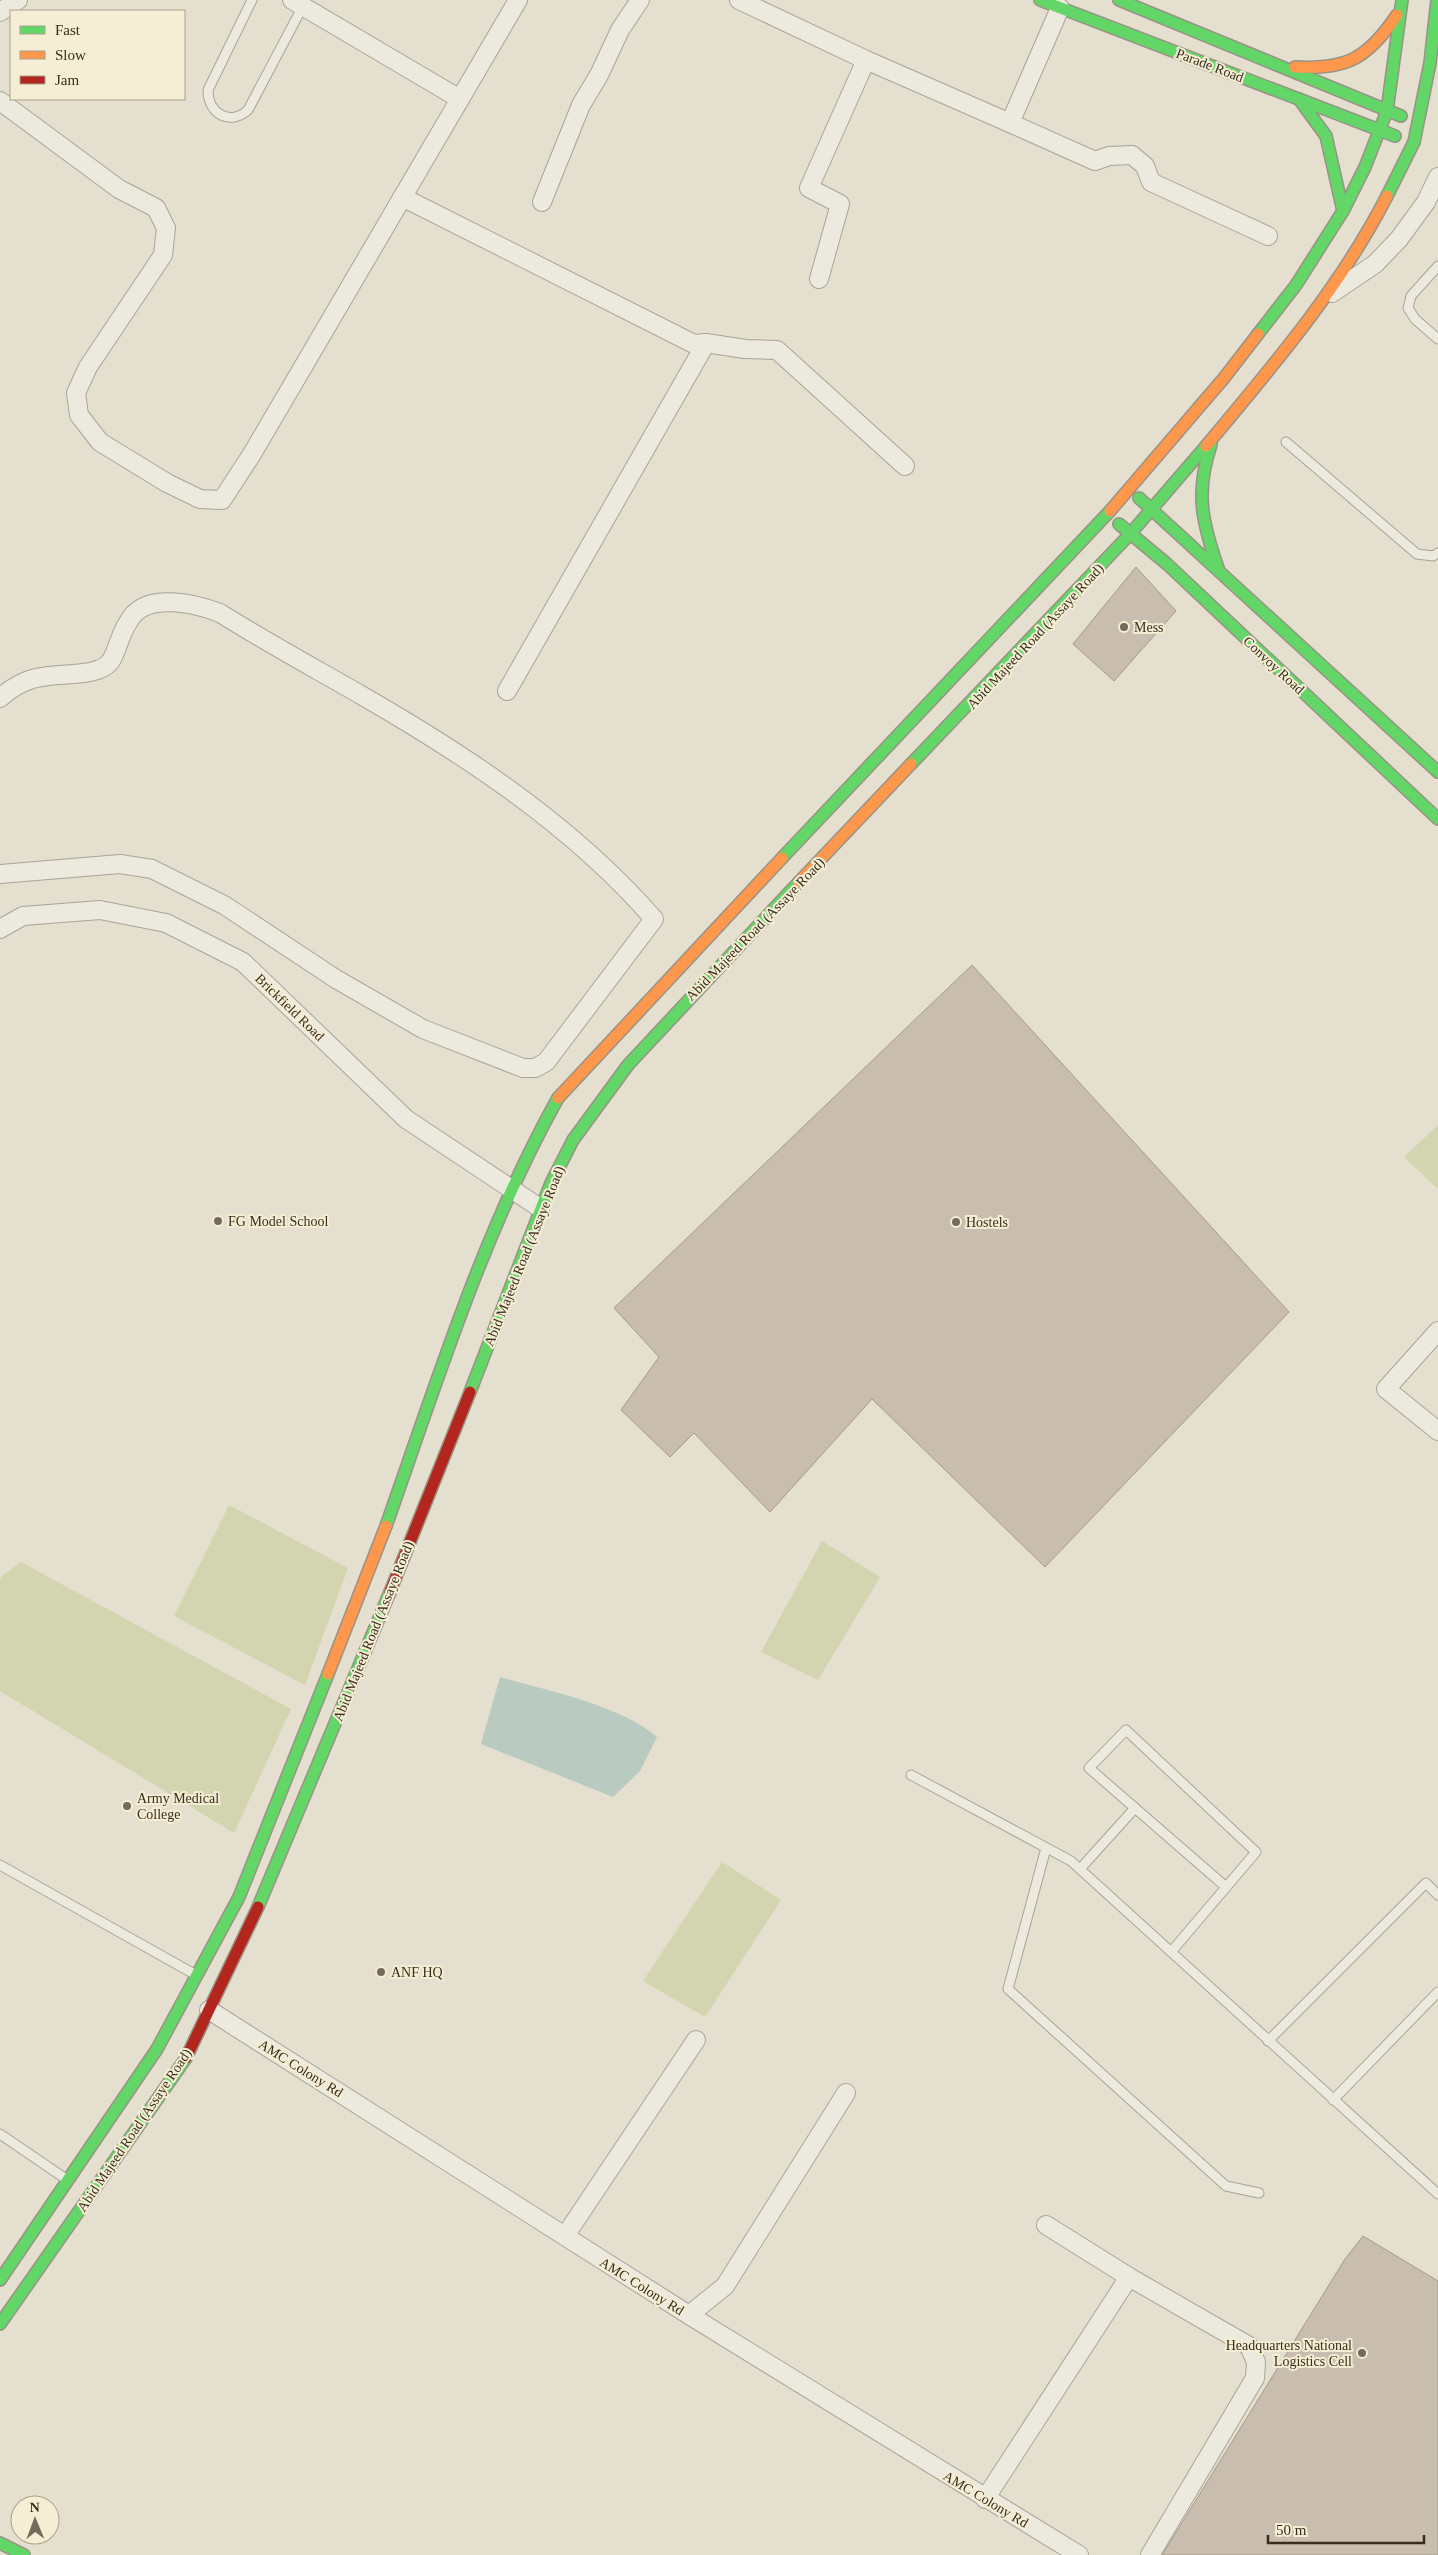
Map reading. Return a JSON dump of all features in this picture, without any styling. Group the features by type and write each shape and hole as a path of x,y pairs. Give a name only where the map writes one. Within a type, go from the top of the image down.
{"main road":[{"name":"Parade Road","path":"1040,0 1414,142"},
{"name":"Parade Road","path":"1119,0 1387,111 1420,122"},
{"path":"1275,65 1325,68 1354,62 1380,41 1402,5"},
{"path":"1387,111 1402,5"},
{"path":"1420,122 1437,12"},
{"path":"1299,99 1326,136 1343,211"},
{"name":"Abid Majeed Road (Assaye Road)","path":"0,2280 156,2049 198,1976 239,1897 377,1552 471,1287 530,1147 559,1095 1107,514 1224,378 1290,292 1343,211 1387,111"},
{"name":"Abid Majeed Road (Assaye Road)","path":"0,2324 186,2058 250,1926 347,1698 511,1290 540,1208 573,1140 628,1065 694,992 1131,533 1216,433 1327,296 1374,221 1414,142 1420,122"},
{"path":"1216,433 1203,466 1200,495 1203,527 1220,572"},
{"path":"1129,490 1438,772"},
{"name":"Convoy Road","path":"1107,514 1167,564 1438,820"},
{"path":"0,2543 24,2555"}],"street":[{"path":"0,12 18,0"},
{"path":"0,100 119,189 156,208 166,228 163,255 88,367 76,393 79,415 100,442 167,483 200,499 222,500 252,454 518,0"},
{"path":"542,202 581,105 599,75 620,30 640,0"},
{"path":"739,0 866,60 1095,161 1110,156 1132,155 1145,166 1151,182 1268,236"},
{"path":"298,3 460,99"},
{"path":"1010,123 1060,8"},
{"path":"819,279 840,204 809,188 866,60"},
{"path":"1327,296 1375,264 1399,238 1426,202 1438,177"},
{"path":"402,197 694,344 706,343 745,349 777,350 905,466"},
{"path":"507,691 706,343"},
{"path":"0,698 12,687 35,677 86,673 110,664 124,630 133,615 143,608 166,603 180,603 207,608 220,613 362,696 495,778 576,843 640,903 654,919 546,1062 535,1068 523,1068 423,1029 336,979 224,905 152,869 113,864 0,874"},
{"name":"Brickfield Road","path":"0,929 23,916 100,910 166,923 243,962 406,1119 540,1208"},
{"path":"1438,1331 1386,1389 1438,1431"},
{"name":"AMC Colony Rd","path":"209,2010 689,2316 984,2499 1079,2555"},
{"path":"565,2236 696,2040"},
{"path":"689,2316 725,2286 846,2094"},
{"path":"1046,2225 1129,2277 1249,2346 1256,2362 1255,2378 1150,2555"},
{"path":"984,2499 1129,2277"}],"lane":[{"path":"252,0 208,90 208,102 214,110 229,118 240,117 248,110 298,3"},
{"path":"1437,270 1411,296 1408,308 1415,319 1438,339"},
{"path":"1286,442 1417,554 1434,556 1438,552"},
{"path":"1171,1952 1256,1852 1126,1730 1089,1768 1226,1886"},
{"path":"911,1775 1046,1848 1080,1869 1438,2194"},
{"path":"1080,1869 1135,1808"},
{"path":"1046,1848 1008,1989 1226,2186 1259,2193"},
{"path":"0,1865 198,1976"},
{"path":"1268,2041 1426,1883 1438,1894"},
{"path":"1333,2100 1438,1992"},
{"path":"0,2134 68,2180"}],"green space":[{"path":"1438,1125 1438,1189 1404,1157"},
{"path":"229,1505 348,1568 305,1685 174,1616"},
{"path":"822,1541 880,1577 818,1680 761,1652"},
{"path":"21,1562 291,1709 234,1833 0,1691 0,1581 3,1575"},
{"path":"722,1862 781,1900 705,2017 643,1981"}],"shaded area":[{"path":"500,1677 583,1700 624,1716 642,1726 657,1737 640,1771 613,1797 481,1744"}],"building":[{"name":"Mess","path":"1136,567 1176,611 1114,681 1073,644"},
{"name":"Hostels","path":"972,965 1289,1312 1045,1567 872,1399 770,1512 694,1433 670,1457 621,1410 659,1357 614,1308"},
{"name":"Headquarters National Logistics Cell","path":"1363,2236 1438,2281 1438,2555 1162,2555 1345,2259"}],"traffic: fast":[{"path":"1040,0 1395,136"},
{"path":"1119,0 1401,116"},
{"path":"1258,334 1296,285 1343,211 1365,167 1387,111 1402,0"},
{"path":"1387,196 1414,142 1430,63 1437,0"},
{"path":"1299,99 1326,136 1343,211"},
{"path":"1211,445 1203,478 1202,507 1208,536 1218,568"},
{"path":"911,764 1131,533 1206,446"},
{"path":"1139,498 1438,772"},
{"path":"782,858 1110,511"},
{"path":"1119,524 1167,564 1438,819"},
{"path":"470,1392 551,1183 573,1140 628,1065 799,882"},
{"path":"386,1526 443,1363 484,1254 531,1149 558,1098"},
{"path":"258,1907 390,1592"},
{"path":"0,2280 157,2049 239,1897 328,1674"},
{"path":"0,2324 186,2058"},
{"path":"0,2543 24,2555"}],"traffic: slow":[{"path":"1295,67 1329,66 1355,58 1376,42 1397,15"},
{"path":"1206,446 1304,326 1348,263 1387,196"},
{"path":"1110,511 1224,378 1258,334"},
{"path":"799,882 911,764"},
{"path":"558,1098 782,858"},
{"path":"328,1674 386,1526"}],"traffic: jam":[{"path":"390,1592 470,1392"},
{"path":"186,2058 258,1907"}],"place":[{"name":"Mess","path":"1124,627"},
{"name":"FG Model School","path":"218,1221"},
{"name":"Hostels","path":"956,1222"},
{"name":"Army Medical College","path":"127,1806"},
{"name":"ANF HQ","path":"381,1972"},
{"name":"Headquarters National Logistics Cell","path":"1362,2353"}]}
